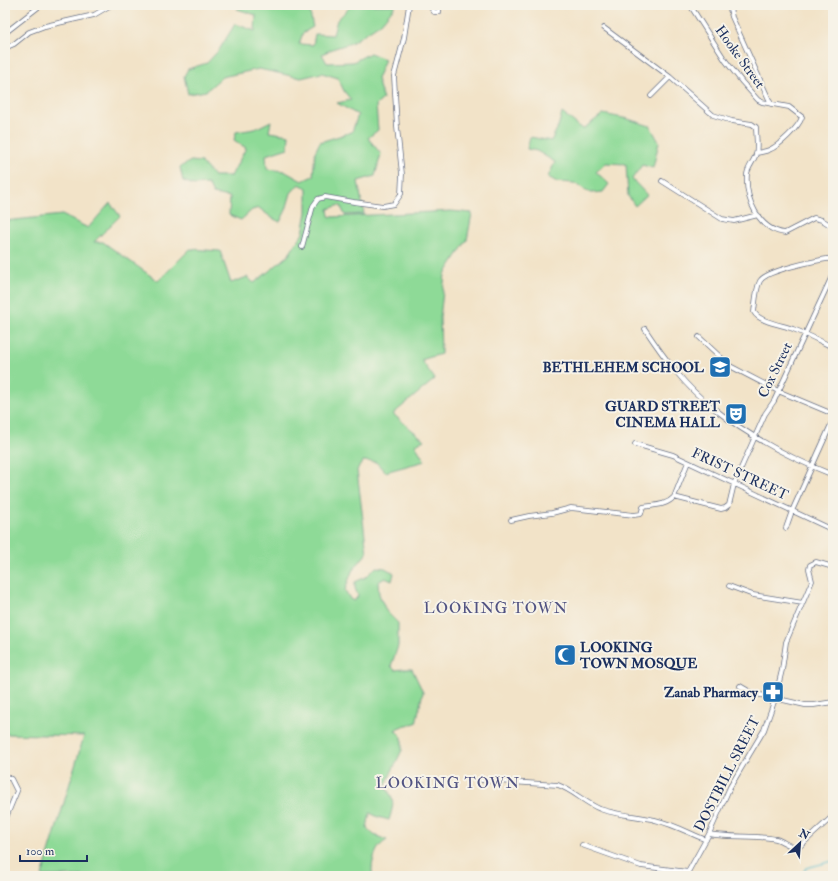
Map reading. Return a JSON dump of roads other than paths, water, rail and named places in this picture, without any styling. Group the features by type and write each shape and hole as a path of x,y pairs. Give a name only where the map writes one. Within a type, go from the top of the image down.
{"street":[{"path":"5,33 41,5"},
{"path":"5,48 14,44 29,32 46,26 94,14 111,5"},
{"path":"302,247 314,206 318,199 325,197 383,206 394,204 401,194 402,174 394,76 404,38 409,5"},
{"path":"429,5 436,13 438,12 439,5"},
{"name":"Hooke Street","path":"690,5 725,60 742,82 760,101 771,104"},
{"name":"Hooke Street","path":"729,5 729,10 771,104"},
{"path":"831,5 833,14"},
{"path":"604,28 670,77 713,115 732,121 755,125 756,153 747,175 749,194 758,215 769,228 785,232 816,218 833,227"},
{"path":"651,96 670,77"},
{"path":"756,153 767,151 779,143 802,119 801,116 789,107 771,104"},
{"path":"662,181 722,220 734,222 758,215"},
{"path":"833,258 764,276 759,283 754,314 764,320 805,334 833,347"},
{"name":"Cox Street","path":"674,497 723,509 728,505 734,484 754,438 765,414 774,401 805,334 832,282 833,274"},
{"path":"644,329 659,351 710,407 754,438 833,476"},
{"path":"699,337 730,366 778,391 833,414"},
{"path":"786,528 792,511 833,420"},
{"name":"FRIST STREET","path":"636,444 673,455 833,530"},
{"path":"511,520 552,513 570,508 634,515 641,514 643,507 668,503 674,497 688,462"},
{"name":"DOSTBILL SREET","path":"685,876 706,840 730,788 764,730 775,699 782,670 786,642 812,581 809,569 810,565 816,562 833,567"},
{"path":"729,586 753,594 779,600 803,603"},
{"path":"740,686 752,693 805,706 833,702"},
{"path":"5,776 11,779 17,791 5,820"},
{"path":"481,780 558,785 566,788 593,806 603,810 669,824 706,840"},
{"path":"709,834 727,836 759,836 780,840 796,848 799,847 833,816"},
{"path":"582,845 641,866 688,872"}],"waterway":[{"path":"801,876 806,868 833,861"}],"place":[{"name":"BETHLEHEM SCHOOL","path":"720,367"},
{"name":"GUARD STREET CINEMA HALL","path":"736,414"},
{"name":"LOOKING TOWN MOSQUE","path":"565,655"},
{"name":"Zanab Pharmacy","path":"773,692"}],"district":[{"name":"LOOKING TOWN","path":"496,608"},
{"name":"LOOKING TOWN","path":"448,783"}]}
